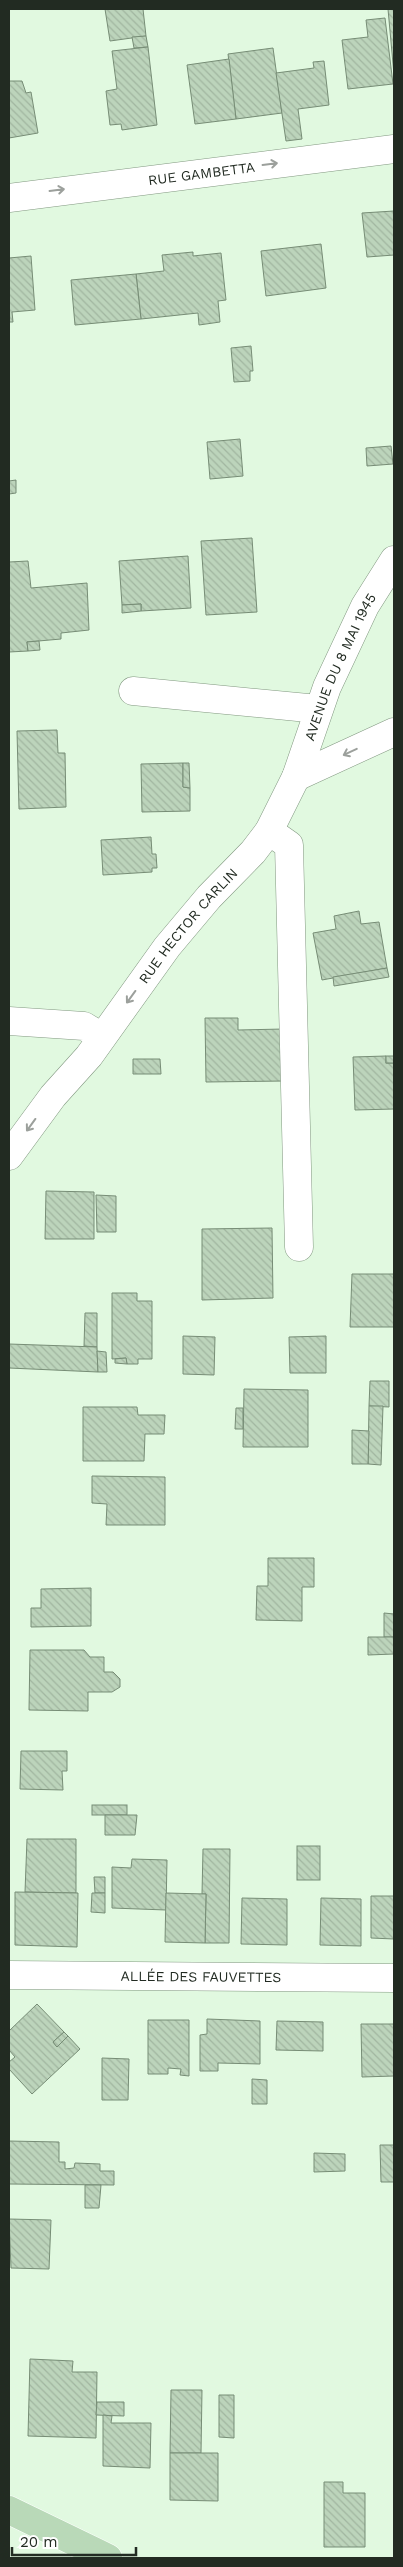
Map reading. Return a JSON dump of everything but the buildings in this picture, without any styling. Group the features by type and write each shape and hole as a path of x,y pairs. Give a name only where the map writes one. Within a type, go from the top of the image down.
{"main road":[{"path":"9,2510 91,2554"}],"street":[{"name":"RUE GAMBETTA","path":"9,198 394,149"},
{"name":"AVENUE DU 8 MAI 1945","path":"296,777 318,709 365,606 394,560"},
{"path":"133,692 318,709"},
{"path":"296,777 394,732"},
{"name":"RUE HECTOR CARLIN","path":"9,1156 52,1096 90,1056 167,947 209,896 253,852 269,831 296,777"},
{"path":"269,831 289,845 299,1247"},
{"path":"9,1021 84,1026 102,1037"},
{"name":"ALLÉE DES FAUVETTES","path":"9,1975 394,1978"}]}
